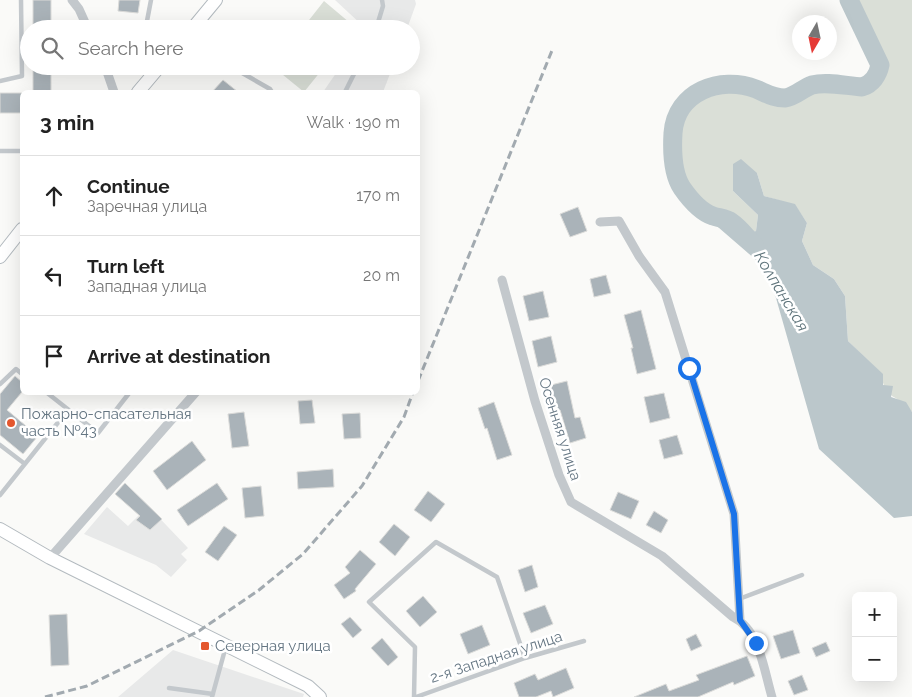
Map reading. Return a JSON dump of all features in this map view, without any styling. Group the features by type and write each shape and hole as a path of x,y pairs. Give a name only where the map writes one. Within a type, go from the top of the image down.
{"street":[{"path":"72,0 84,20"},
{"path":"199,20 216,0"},
{"path":"108,75 113,90"},
{"path":"140,90 152,75"},
{"path":"600,222 619,221 639,256 666,292 734,514 740,620 756,643 770,696"},
{"path":"0,257 20,236"},
{"name":"Осенняя улица","path":"502,280 535,401 559,475 571,502 662,556 733,617 740,620"},
{"path":"50,558 193,395"},
{"path":"0,529 50,558 308,686 320,697"}],"lane":[{"path":"22,0 22,20"},
{"path":"147,20 151,0"},
{"path":"379,20 383,6 382,0"},
{"path":"0,81 22,75"},
{"path":"246,75 271,90"},
{"path":"346,90 354,75"},
{"path":"0,151 20,151"},
{"path":"0,385 16,369 20,372"},
{"path":"50,395 98,433 128,395"},
{"path":"0,495 68,410"},
{"path":"0,445 25,464"},
{"path":"415,697 415,647 369,602 436,542 497,576 524,658"},
{"path":"739,599 802,576"},
{"name":"2-я Западная улица","path":"415,697 524,658 584,641"},
{"path":"169,688 212,696 227,645"}],"shaded area":[{"path":"335,0 415,0 416,4 410,20 357,20"},
{"path":"849,0 912,0 912,412 885,389 882,374 848,341 845,296 834,279 813,265 802,241 807,223 795,205 764,196 757,173 733,191 758,215 756,231 749,233 713,217 700,208 684,189 677,174 673,158 672,141 674,125 680,110 691,98 705,89 724,85 737,85 751,87 768,95 786,97 812,85 830,84 861,87 871,81 876,76 880,65"},
{"path":"324,1 347,20 309,20"},
{"path":"283,75 318,75 306,90 302,90"},
{"path":"335,75 390,75 384,90 324,90"},
{"path":"148,506 188,548 181,554 187,560 171,577 156,565 84,534 107,507 128,526"},
{"path":"173,650 304,694 303,697 118,697"}],"water":[{"path":"741,159 757,173 764,196 795,204 807,223 802,241 813,265 834,279 845,296 848,341 883,374 883,385 893,386 891,397 906,402 912,412 912,516 894,518 819,449 776,298 763,266 711,221 710,216 749,233 756,231 758,215 733,191 733,164"}],"building":[{"path":"33,0 51,0 51,20 33,20"},
{"path":"119,0 140,0 138,13 118,11"},
{"path":"33,75 51,75 51,90 33,90"},
{"path":"223,80 236,90 214,90"},
{"path":"0,93 20,93 20,113 0,113"},
{"path":"578,207 587,231 570,237 560,214"},
{"path":"606,275 611,293 594,297 590,279"},
{"path":"543,291 549,317 529,321 523,296"},
{"path":"641,310 656,369 637,374 631,348 633,348 624,315"},
{"path":"551,336 557,362 538,367 532,341"},
{"name":"Пожарно-спасательная часть №43","path":"15,376 20,380 20,394 7,410 38,436 23,454 0,435 0,394"},
{"path":"567,381 575,418 580,417 586,438 570,443 560,410 553,412 547,386"},
{"path":"664,393 670,418 650,423 644,397"},
{"path":"312,400 315,423 300,424 298,401"},
{"path":"494,402 512,455 497,460 487,428 485,429 478,408"},
{"path":"244,412 249,446 232,448 228,414"},
{"path":"360,413 361,438 344,439 342,414"},
{"path":"677,435 683,454 664,459 659,440"},
{"path":"192,441 206,460 167,490 153,471"},
{"path":"333,469 334,487 298,489 297,472"},
{"path":"125,483 162,519 150,530 136,520 140,516 115,494"},
{"path":"217,483 228,499 188,526 177,510"},
{"path":"261,486 264,516 245,518 242,488"},
{"path":"428,491 445,504 431,522 414,510"},
{"path":"618,492 639,501 631,519 610,510"},
{"path":"654,511 668,520 661,533 646,525"},
{"path":"394,524 410,537 395,556 379,542"},
{"path":"224,526 237,535 218,561 205,552"},
{"path":"360,550 376,564 355,589 356,591 344,599 334,585 350,573 345,567"},
{"path":"532,565 538,587 525,592 518,570"},
{"path":"423,596 437,612 420,627 406,611"},
{"path":"545,605 553,624 531,633 523,613"},
{"path":"67,614 69,665 51,666 49,615"},
{"path":"350,617 362,630 353,638 341,624"},
{"path":"482,625 490,645 468,654 460,634"},
{"path":"793,630 800,653 781,659 773,636"},
{"path":"696,634 702,646 691,651 686,639"},
{"path":"382,638 398,657 388,666 371,648"},
{"path":"826,642 830,651 816,657 812,648"},
{"path":"747,656 755,676 734,685 733,682 698,697 634,697 666,684 669,691 699,680 696,675"},
{"path":"566,668 574,688 553,697 551,691 536,697 519,697 514,683 535,674 538,680"},
{"path":"802,675 808,690 794,695 788,681"}],"waterway":[{"name":"Колпанская","path":"755,246 731,222 715,217 700,208 682,188 676,175 673,161 673,133 676,119 682,107 691,97 702,90 715,86 728,84 742,85 773,96 785,98 812,85 830,84 862,87 869,84 876,76 880,65 849,0"}],"railway":[{"path":"420,376 553,48"},
{"path":"45,697 87,686 199,631 259,590 303,554 362,486 404,417 412,395"}],"place":[{"name":"Пожарно-спасательная часть №43","path":"11,423"},
{"name":"Северная улица","path":"205,646"}],"route":[{"path":"689,368 734,514 740,620 756,643"}]}
